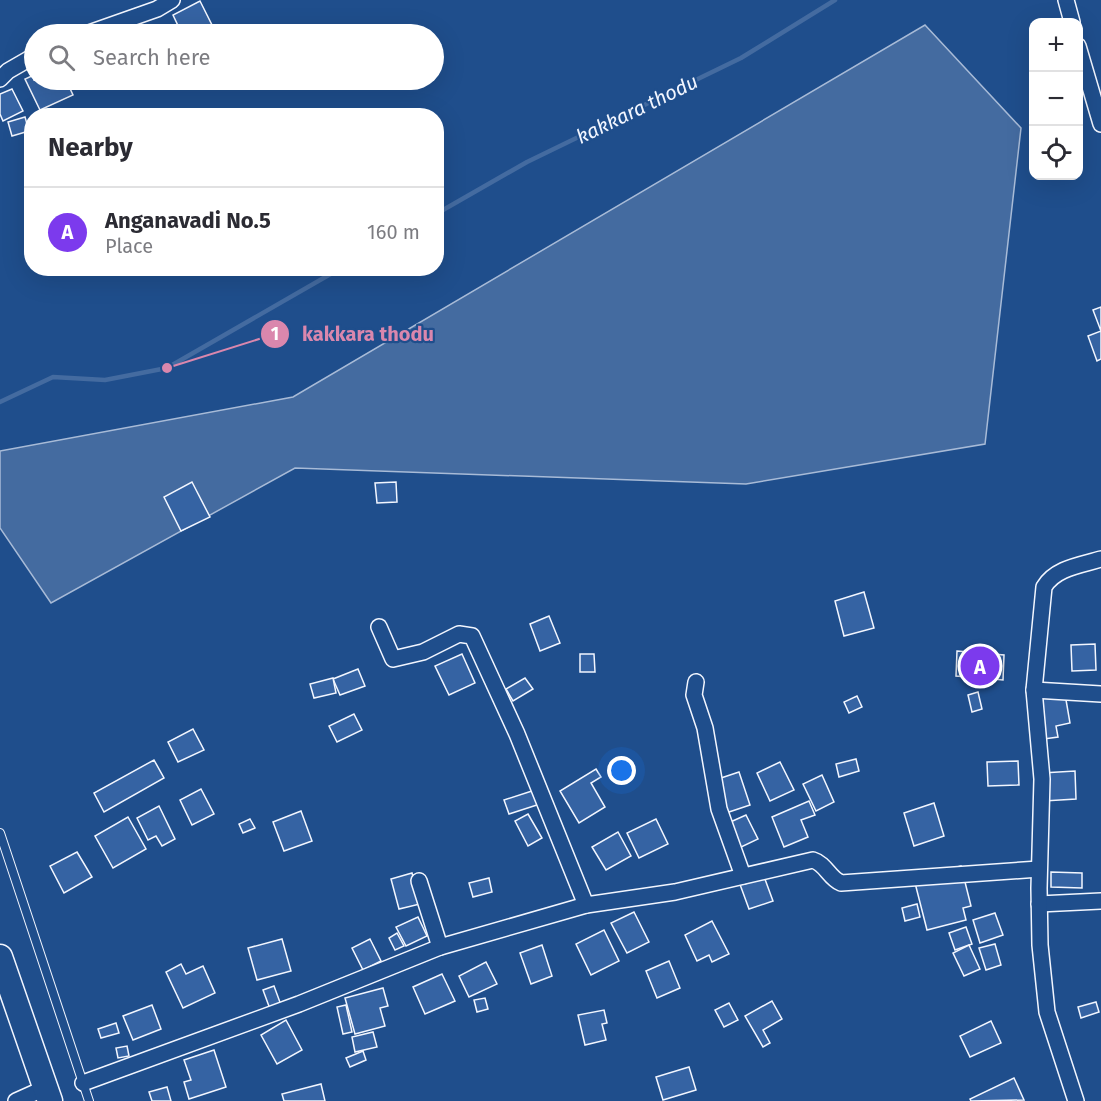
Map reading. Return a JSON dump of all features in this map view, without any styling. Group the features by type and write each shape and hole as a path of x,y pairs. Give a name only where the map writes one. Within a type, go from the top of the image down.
{"highway":[{"path":"0,957 48,1094"}],"street":[{"path":"114,24 157,9 172,0"},
{"path":"1066,0 1071,18"},
{"path":"0,79 8,71 24,62"},
{"path":"1083,63 1101,124"},
{"path":"1076,1101 1047,1012 1040,945 1042,779 1034,690 1044,587 1049,578 1056,573 1101,559"},
{"path":"379,627 393,659 423,652 459,634 472,636 517,734 586,905"},
{"path":"696,682 694,695 705,728 719,809 743,876"},
{"path":"1034,690 1101,694"},
{"path":"83,1083 299,1004 441,947 586,905 675,892 813,860 822,865 832,877 841,883 1040,869"},
{"path":"419,881 441,947"},
{"path":"1039,904 1101,901"},
{"path":"16,1101 48,1094"}],"lane":[{"path":"0,833 89,1101"}],"water":[{"path":"925,25 1021,128 985,444 746,484 295,468 51,603 0,528 0,451 293,397"}],"building":[{"path":"200,1 212,24 177,24 173,15"},
{"path":"12,89 23,111 3,121 0,114 0,94"},
{"path":"30,90 71,90 73,95 44,108 39,108"},
{"path":"24,117 24,132 12,136 8,122"},
{"path":"1101,307 1101,331 1093,310"},
{"path":"1101,331 1101,359 1097,361 1088,336"},
{"path":"192,482 210,517 181,531 164,497"},
{"path":"396,482 397,502 377,503 375,483"},
{"path":"864,592 874,628 844,636 835,601"},
{"path":"549,616 560,643 540,651 530,624"},
{"path":"1095,644 1096,670 1072,671 1071,645"},
{"path":"957,651 1004,655 1003,680 956,676"},
{"path":"462,654 475,683 449,695 435,666"},
{"path":"580,654 594,654 595,672 580,672"},
{"path":"358,669 365,686 340,695 333,679"},
{"path":"333,678 336,693 314,698 310,684"},
{"path":"525,678 533,689 513,701 506,689"},
{"path":"978,692 982,709 972,712 968,695"},
{"path":"1065,694 1070,723 1056,726 1058,737 1044,739 1037,699"},
{"path":"857,696 862,707 849,713 844,702"},
{"path":"354,714 362,730 337,742 329,726"},
{"path":"193,729 204,750 178,762 168,742"},
{"path":"856,759 859,771 839,777 836,764"},
{"path":"154,760 164,778 104,812 94,793"},
{"path":"1018,761 1019,785 988,786 987,762"},
{"path":"780,762 794,790 770,801 757,773"},
{"path":"596,769 601,777 591,783 605,807 579,823 560,791"},
{"path":"1075,771 1076,799 1044,801 1042,773"},
{"path":"739,772 750,805 723,814 712,781"},
{"path":"822,775 834,802 816,811 803,784"},
{"path":"201,789 214,814 192,825 180,800"},
{"path":"535,790 540,804 509,814 504,800"},
{"path":"809,801 815,815 801,820 808,837 784,847 772,817"},
{"path":"934,803 944,836 914,846 904,813"},
{"path":"159,806 175,839 162,846 156,836 148,840 137,818"},
{"path":"301,811 312,841 284,851 273,822"},
{"path":"528,814 542,838 528,846 515,821"},
{"path":"746,815 758,839 737,849 726,824"},
{"path":"128,817 146,849 113,868 95,836"},
{"path":"250,819 255,828 243,833 239,824"},
{"path":"656,819 668,844 639,858 627,833"},
{"path":"618,832 631,856 606,870 592,847"},
{"path":"77,852 92,877 64,893 50,866"},
{"path":"961,866 971,906 963,908 966,920 927,930 914,879"},
{"path":"762,871 773,901 749,909 738,879"},
{"path":"1051,872 1082,873 1082,888 1051,887"},
{"path":"412,873 420,904 399,909 391,879"},
{"path":"489,878 492,892 473,897 469,883"},
{"path":"917,904 920,917 905,921 902,908"},
{"path":"634,912 649,942 627,953 611,923"},
{"path":"995,913 1003,935 980,943 973,920"},
{"path":"418,917 427,936 406,946 396,927"},
{"path":"712,921 729,954 712,962 709,955 697,961 685,935"},
{"path":"966,927 972,944 955,950 949,933"},
{"path":"604,930 619,961 591,975 576,944"},
{"path":"397,933 404,946 395,950 389,938"},
{"path":"282,939 291,971 257,980 248,948"},
{"path":"370,939 381,961 363,970 352,948"},
{"path":"995,944 1001,965 986,970 979,948"},
{"path":"542,945 552,976 531,984 520,953"},
{"path":"969,945 980,969 964,976 953,953"},
{"path":"669,961 680,988 657,998 646,971"},
{"path":"486,962 497,984 469,997 459,976"},
{"path":"181,964 186,974 203,966 215,993 183,1008 166,972"},
{"path":"442,974 455,1001 425,1014 413,987"},
{"path":"274,986 281,1005 270,1009 263,990"},
{"path":"383,988 388,1006 380,1008 385,1026 355,1034 345,998"},
{"path":"485,998 488,1009 477,1012 474,1000"},
{"path":"772,1001 782,1019 763,1030 770,1043 763,1047 745,1016"},
{"path":"1096,1002 1099,1012 1081,1018 1078,1007"},
{"path":"729,1003 738,1020 724,1027 715,1010"},
{"path":"152,1005 161,1029 133,1040 123,1016"},
{"path":"346,1005 352,1032 343,1034 337,1007"},
{"path":"604,1010 607,1023 602,1024 606,1040 585,1045 578,1015"},
{"path":"286,1020 302,1050 277,1064 261,1035"},
{"path":"991,1021 1001,1043 970,1057 960,1036"},
{"path":"116,1023 119,1033 101,1038 98,1029"},
{"path":"373,1032 377,1047 355,1052 352,1037"},
{"path":"127,1046 129,1056 118,1058 116,1048"},
{"path":"214,1050 226,1087 189,1099 184,1082 191,1080 184,1060"},
{"path":"363,1051 366,1060 350,1067 346,1058"},
{"path":"689,1067 696,1090 663,1100 656,1077"},
{"path":"1014,1078 1024,1100 971,1101 970,1099"},
{"path":"321,1084 325,1101 284,1101 282,1094"},
{"path":"167,1087 171,1101 152,1101 149,1092"}],"waterway":[{"name":"kakkara thodu","path":"444,209 527,162 741,58 835,0"},
{"name":"kakkara thodu","path":"0,402 53,377 105,380 167,368 327,276"}],"place":[{"name":"kakkara thodu","path":"167,368"},
{"name":"Anganavadi No.5","path":"980,666"}]}
